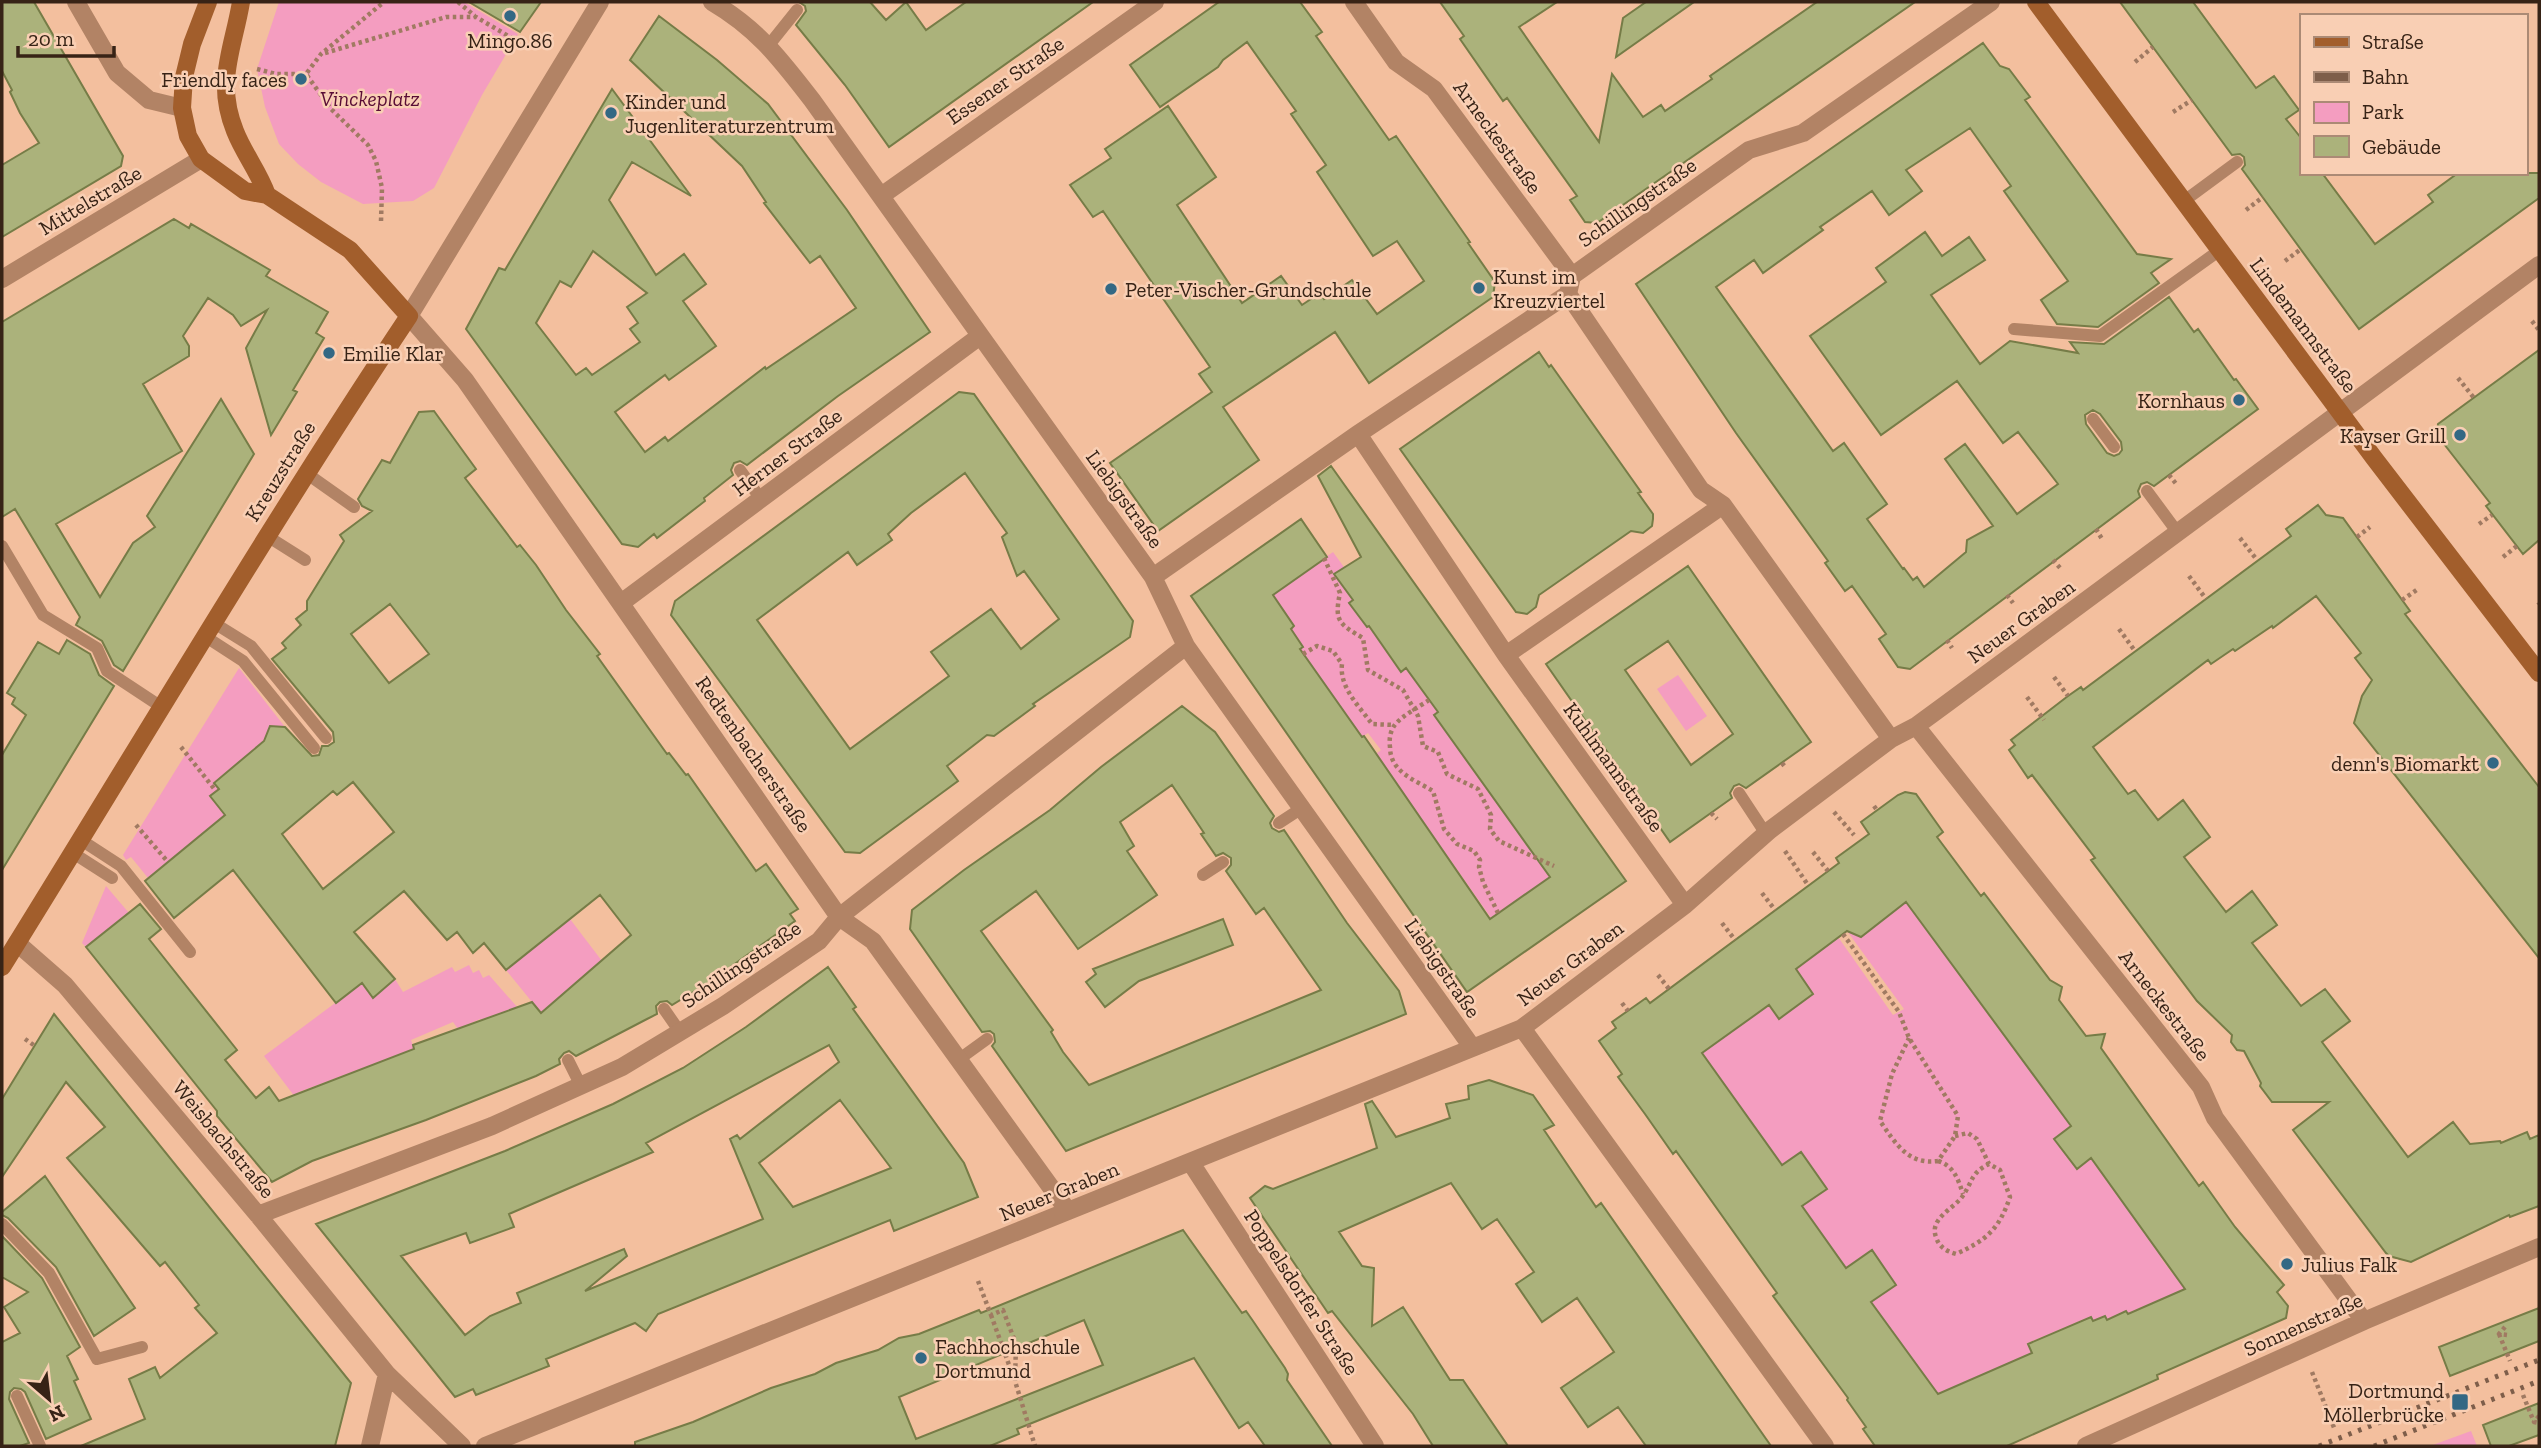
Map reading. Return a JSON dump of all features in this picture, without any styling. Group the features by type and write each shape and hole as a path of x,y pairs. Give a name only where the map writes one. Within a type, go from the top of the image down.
{"street":[{"path":"76,2 117,73 149,100 182,108"},
{"path":"208,2 192,44 184,77 182,108 188,136 201,159 245,191 267,195 350,250 409,316"},
{"path":"241,2 227,58 226,97 234,129 258,172 267,195"},
{"name":"Kreuzstraße","path":"2,967 306,473 409,316 600,2"},
{"name":"Liebigstraße","path":"712,2 738,17 769,45 812,100 1153,577 1186,646 1472,1047"},
{"name":"Essener Straße","path":"881,196 1155,2"},
{"name":"Arneckestraße","path":"1354,2 1396,62 1434,89 1572,276"},
{"name":"Schillingstraße","path":"1568,294 1572,276 1749,150 1803,133 1991,2"},
{"name":"Lindemannstraße","path":"2036,2 2341,413 2539,673"},
{"name":"Mittelstraße","path":"2,279 201,159"},
{"name":"Neuer Graben","path":"485,1446 1522,1028 1685,905 1768,832 1891,739 1916,726 2539,265"},
{"path":"1153,577 1358,434 1568,294 1701,490 1723,505 1891,739"},
{"name":"Redtenbacherstraße","path":"409,316 465,380 839,917 873,941 1068,1211"},
{"name":"Herner Straße","path":"621,603 980,336"},
{"name":"Kuhlmannstraße","path":"1358,434 1506,655 1685,905"},
{"path":"1506,655 1723,505"},
{"name":"Schillingstraße","path":"258,1215 492,1126 581,1086 622,1067 723,1006 819,941 839,917 1186,646"},
{"name":"Arneckestraße","path":"1916,726 2201,1087 2215,1118 2364,1321"},
{"name":"Weisbachstraße","path":"17,943 65,985 387,1374 462,1446"},
{"path":"1522,1028 1825,1446"},
{"name":"Poppelsdorfer Straße","path":"1191,1163 1375,1446"},
{"name":"Sonnenstraße","path":"2086,1446 2364,1321 2539,1247"},
{"path":"370,1446 387,1374"}],"lane":[{"path":"769,45 797,10"},
{"path":"2184,201 2237,162"},
{"path":"2014,329 2100,336 2220,250"},
{"path":"2093,419 2114,447"},
{"path":"740,470 761,499"},
{"path":"306,473 354,507"},
{"path":"2147,491 2178,533"},
{"path":"267,536 305,560"},
{"path":"2,545 43,615 97,648 107,671 163,708"},
{"path":"210,630 251,646 326,738"},
{"path":"210,630 243,661 314,748"},
{"path":"1739,793 1768,832"},
{"path":"1279,823 1302,808"},
{"path":"77,847 112,878"},
{"path":"77,847 121,866 190,952"},
{"path":"1203,875 1223,862"},
{"path":"664,1009 680,1032"},
{"path":"958,1060 987,1040"},
{"path":"568,1060 581,1086"},
{"path":"2,1224 49,1273 97,1359 142,1347"},
{"path":"17,1396 40,1446"}],"path":[{"path":"306,74 321,54 384,2"},
{"path":"458,2 476,17 522,44"},
{"path":"321,54 446,17 476,17"},
{"path":"2135,62 2153,47"},
{"path":"257,69 276,74 306,74"},
{"path":"306,74 331,109 368,145 376,161 382,188 381,220"},
{"path":"2173,112 2192,100"},
{"path":"2246,209 2263,197"},
{"path":"2285,261 2301,249"},
{"path":"2532,321 2539,330"},
{"path":"2458,378 2474,398"},
{"path":"2169,475 2177,485"},
{"path":"2479,524 2492,514"},
{"path":"2357,537 2370,527"},
{"path":"2096,529 2102,539"},
{"path":"2240,538 2257,560"},
{"path":"2502,557 2517,546"},
{"path":"1324,558 1340,593 1336,606 1337,617 1349,630 1363,638 1368,670 1403,690 1418,716 1423,746 1438,752 1447,774 1478,789 1491,816 1490,829 1499,841 1554,866"},
{"path":"2053,560 2061,569"},
{"path":"2189,576 2206,599"},
{"path":"2402,600 2418,589"},
{"path":"2007,595 2013,603"},
{"path":"2119,629 2135,651"},
{"path":"1947,640 1952,648"},
{"path":"1303,654 1317,646 1333,651 1342,664 1343,684 1373,724 1394,725 1429,700"},
{"path":"2054,677 2068,696"},
{"path":"2027,697 2044,720"},
{"path":"1394,725 1390,739 1390,753 1394,765 1433,792 1444,829 1457,844 1474,851 1479,860 1483,882 1498,913"},
{"path":"181,747 216,791"},
{"path":"1711,813 1717,819"},
{"path":"136,825 168,862"},
{"path":"1768,832 1808,885"},
{"path":"1813,852 1828,871"},
{"path":"1762,892 1775,910"},
{"path":"1723,923 1735,940"},
{"path":"1843,934 1899,1012 1909,1038 1958,1116 1955,1136 1938,1161"},
{"path":"1658,975 1669,989"},
{"path":"1622,1003 1628,1011"},
{"path":"1909,1038 1892,1074 1880,1121 1892,1139 1910,1157 1923,1163 1938,1161 1947,1164 1955,1172 1963,1195"},
{"path":"25,1039 35,1046"},
{"path":"1955,1136 1968,1133 1977,1139 1989,1164 2000,1170 2010,1197 1997,1228 1982,1240 1956,1254 1945,1250 1936,1240 1934,1230 1939,1219 1963,1195 1978,1170 1989,1164"},
{"path":"978,1281 1035,1446"},
{"path":"990,1315 1003,1310 1016,1344 1014,1381"},
{"path":"2499,1334 2505,1327"},
{"path":"2499,1334 2507,1335"},
{"path":"2499,1334 2510,1361"},
{"path":"2314,1377 2335,1430"},
{"path":"2523,1395 2537,1423"},
{"path":"2537,1423 2539,1416"}],"green space":[{"name":"Vinckeplatz","path":"279,2 464,2 518,34 482,95 434,188 413,201 363,204 321,182 279,144 265,107 257,69"},
{"path":"1333,552 1349,574 1353,600 1350,603 1367,627 1370,625 1401,672 1407,668 1438,712 1435,715 1478,776 1558,872 1491,918 1376,754 1381,750 1368,733 1362,737 1299,649 1291,629 1294,626 1284,611 1279,615 1267,598"},
{"path":"239,668 285,727 214,783 219,789 210,796 225,815 148,878 131,857 126,860 123,855"},
{"path":"1678,675 1707,716 1686,731 1657,689"},
{"path":"1913,866 1924,926 2071,1126 2054,1139 2076,1169 2095,1155 2174,1248 2161,1258 2173,1274 2199,1255 2220,1274 2129,1317 2126,1311 2107,1320 2093,1321 2090,1317 2028,1343 2032,1353 1958,1385 1940,1398 1931,1383 1920,1389 1871,1302 1896,1285 1872,1251 1846,1268 1802,1206 1827,1189 1801,1152 1776,1169 1761,1135 1691,1042 1765,1000 1779,1018 1813,994 1796,969 1838,937 1893,1015 1904,1009 1847,931 1861,937"},
{"path":"106,886 129,913 86,947 82,943"},
{"path":"570,919 602,961 541,1013 506,970"},
{"path":"469,965 473,973 479,970 483,978 489,975 518,1008 483,1023 480,1019 458,1029 453,1022 411,1040 414,1049 299,1092 295,1097 264,1056 362,983 374,997 395,979 403,992 452,967 455,972"},
{"path":"2471,1431 2477,1446 2430,1446"}],"building":[{"path":"2,2 34,2 123,156 121,166 2,237 2,165 39,143 20,113 2,71"},
{"name":"Mingo.86","path":"469,2 541,2 520,32"},
{"path":"799,2 870,2 886,20 906,2 926,30 966,2 1093,2 889,147 845,85 796,25 806,11 805,6"},
{"path":"1219,2 1300,2 1322,32 1316,36 1389,140 1396,136 1495,282 1493,297 1369,383 1335,332 1223,407 1259,460 1158,531 1110,463 1212,392 1199,374 1210,367 1103,211 1093,217 1070,185 1111,158 1105,149 1168,106 1216,177 1177,205 1242,303 1281,276 1302,305 1320,293 1324,299 1352,280 1377,314 1424,281 1397,241 1373,256 1317,172 1326,165 1291,114 1296,111 1247,42 1218,67 1160,107 1130,65"},
{"path":"1440,2 1557,2 1519,27 1599,142 1612,74 1643,117 1661,105 1665,111 1712,79 1710,76 1817,2 1915,2 1597,223 1585,222 1570,200 1577,196 1507,98 1503,101 1460,39 1464,36"},
{"path":"1646,2 1694,2 1616,57 1623,18"},
{"path":"2120,2 2193,2 2256,88 2274,76 2299,110 2286,119 2300,137 2300,175 2323,175 2375,244 2433,202 2428,195 2455,175 2539,173 2539,198 2359,329 2242,169 2245,165 2244,157 2240,154 2232,155"},
{"path":"659,16 717,60 768,104 847,210 930,332 838,396 747,465 740,461 734,463 731,470 733,475 704,498 705,501 657,538 654,534 638,547 622,544 466,329 499,268 505,270 612,89 691,196 632,162 609,200 656,275 684,254 706,284 683,301 716,346 669,380 665,375 615,412 645,452 665,437 668,441 765,367 766,369 856,308 820,256 810,263 764,203 766,202 742,166 630,60","holes":["593,251 647,293 627,307 638,323 630,329 640,342 592,375 586,368 576,375 536,323 560,281 571,287"]},
{"path":"1983,43 2000,66 2009,69 2030,97 2025,100 2137,254 2171,259 2151,273 2159,283 2098,327 2057,324 2041,300 2068,281 2004,191 2011,186 1970,128 1906,170 1922,191 1889,215 1872,191 1820,227 1823,230 1763,273 1754,260 1716,287 1833,451 1844,443 1887,504 1867,519 1903,569 1913,580 1917,577 1924,587 1966,552 1967,540 1993,526 1945,459 1965,444 2017,514 2058,484 2018,432 2003,443 1957,381 1881,435 1810,336 1886,282 1876,268 1925,232 1942,256 1969,237 1985,260 1931,295 1980,364 2010,341 2078,353 2070,342 2104,344 2169,297 2194,332 2198,329 2258,409 2154,486 2147,482 2141,484 2138,491 2140,497 1910,669 1898,667 1879,639 1886,634 1852,586 1845,591 1825,563 1828,561 1736,433 1636,284","holes":["2093,410 2100,414 2121,442 2122,450 2119,454 2114,456 2107,453 2086,424 2085,415"]},
{"path":"174,219 189,228 191,224 270,270 266,276 328,312 316,333 324,338 293,390 297,392 271,435 246,348 267,310 241,326 233,315 208,298 183,336 189,346 189,356 143,384 182,451 56,524 100,597 133,543 155,527 147,516 221,399 254,454 123,671 114,665 102,641 76,625 80,617 15,509 2,517 2,322"},
{"path":"2539,350 2539,540 2523,554 2486,506 2490,503 2437,435 2438,424"},
{"path":"1539,352 1641,492 1638,493 1653,514 1653,519 1652,526 1643,533 1631,531 1539,595 1536,607 1527,614 1516,612 1400,449"},
{"path":"959,392 974,394 1133,621 1130,637 1033,704 1035,706 994,736 987,735 947,766 958,781 860,853 845,852 671,615 675,601","holes":["965,473 1007,533 1002,537 1017,576 1024,571 1059,619 1021,649 991,609 931,652 949,676 850,749 757,620 848,552 857,565 892,540 888,534 911,513"]},
{"path":"434,411 476,469 465,478 517,547 520,545 536,565 667,754 669,753 686,775 688,774 756,871 766,864 798,909 790,914 795,921 708,983 672,1005 667,1001 660,1002 656,1006 657,1014 576,1056 569,1051 564,1053 559,1059 560,1064 536,1076 426,1120 312,1161 272,1182 217,1116 217,1111 86,947 140,904 161,929 149,939 237,1050 225,1060 256,1098 269,1087 279,1101 414,1049 413,1045 532,1002 541,1013 631,935 600,895 506,970 484,943 473,953 457,932 447,940 404,891 354,932 395,979 373,998 362,983 336,1003 233,870 174,918 145,881 225,815 210,796 219,789 214,783 264,741 270,726 285,727 312,756 319,755 322,746 334,742 333,732 272,659 286,648 282,643 301,625 296,619 307,610 307,601 344,541 340,535 372,511 362,506 358,499 382,460 390,463 419,412","holes":["390,604 429,654 389,683 351,634","353,782 394,832 323,889 282,834 333,791 337,795"]},
{"path":"1331,466 1626,881 1467,992 1191,596 1301,519 1327,557 1273,595 1294,626 1291,629 1303,647 1300,649 1362,737 1364,736 1490,919 1550,877 1434,715 1438,712 1406,668 1401,672 1369,626 1367,627 1349,603 1353,600 1334,574 1361,557 1318,476"},
{"path":"2318,505 2326,515 2343,518 2410,611 2405,614 2539,787 2539,958 2354,723 2362,696 2372,680 2355,658 2361,653 2316,596 2273,628 2272,626 2235,651 2233,649 2211,664 2208,660 2093,747 2128,794 2135,790 2158,820 2183,800 2210,837 2184,857 2226,912 2252,891 2277,925 2252,943 2301,1006 2325,989 2350,1021 2322,1042 2408,1157 2453,1122 2470,1144 2501,1143 2527,1132 2530,1139 2539,1135 2539,1206 2510,1217 2509,1215 2411,1262 2386,1253 2293,1130 2329,1102 2272,1102 2260,1086 2261,1083 2244,1051 2237,1050 2231,1042 2232,1035 2197,1001 2091,860 2095,858 2032,775 2028,778 2009,750 2015,745 2011,740 2068,696 2081,687 2083,690 2291,536 2286,529"},
{"path":"1688,566 1811,742 1746,788 1739,784 1734,786 1730,793 1732,798 1670,842 1546,664","holes":["1668,641 1733,734 1691,765 1625,670"]},
{"path":"67,640 90,654 99,675 114,686 2,870 2,755 26,715 12,704 15,698 7,693 38,642 59,654"},
{"path":"1182,706 1215,732 1274,816 1270,823 1272,828 1279,832 1284,830 1347,923 1399,991 1406,1014 1066,1151 992,1046 995,1042 994,1034 990,1031 982,1032 910,929 912,910 1050,810 1101,767","holes":["1172,785 1204,833 1201,834 1216,856 1223,853 1231,858 1231,865 1226,871 1256,914 1264,908 1321,990 1089,1085 1063,1052 1051,1032 1053,1030 981,931 1036,891 1078,949 1157,895 1127,851 1134,846 1120,822"]},
{"path":"1905,792 1916,794 1943,832 1937,837 1981,896 1984,893 2050,980 2062,987 2059,1000 2086,1036 2105,1034 2101,1048 2199,1186 2203,1182 2235,1227 2284,1285 2277,1292 2288,1306 2286,1318 2007,1446 1875,1446 1863,1429 1866,1427 1848,1398 1773,1296 1777,1293 1676,1151 1673,1154 1618,1077 1622,1074 1599,1041 1616,1028 1612,1022 1646,998 1650,1003 1839,863 1836,858 1869,834 1861,822","holes":["1906,902 2071,1126 2054,1139 2077,1169 2091,1158 2185,1289 2128,1314 2126,1311 2107,1320 2105,1316 2093,1321 2091,1317 2028,1344 2032,1353 1938,1394 1871,1302 1896,1285 1872,1250 1846,1268 1802,1206 1827,1189 1801,1152 1782,1165 1702,1053 1769,1005 1779,1019 1813,994 1796,969 1847,931 1861,937"]},
{"path":"1223,919 1233,945 1139,981 1105,1007 1086,982 1096,974 1093,969"},
{"path":"828,967 856,1007 853,1009 964,1163 978,1197 894,1231 890,1220 658,1314 646,1331 635,1323 546,1359 549,1366 476,1395 473,1389 455,1397 316,1224 505,1151 613,1104 683,1068 746,1027","holes":["829,1045 839,1062 740,1139 737,1135 730,1139 763,1219 585,1291 627,1256 624,1249 517,1293 521,1303 490,1316 465,1335 401,1256 466,1233 470,1243 514,1227 509,1214 653,1152 646,1143","840,1100 891,1168 793,1207 759,1163"]},
{"path":"54,1014 351,1383 335,1446 81,1446 145,1419 129,1379 155,1367 160,1378 217,1333 195,1308 199,1305 165,1262 160,1266 67,1158 105,1127 66,1082 2,1177 2,1099"},
{"path":"1489,1080 1533,1095 1554,1125 1544,1130 1596,1207 1601,1203 1771,1446 1646,1446 1618,1407 1588,1427 1561,1388 1614,1352 1577,1298 1542,1322 1516,1284 1534,1272 1497,1219 1482,1229 1451,1183 1339,1232 1362,1266 1374,1268 1372,1326 1403,1307 1450,1380 1463,1380 1508,1446 1433,1446 1413,1414 1332,1311 1328,1313 1250,1198 1265,1186 1273,1189 1377,1148 1365,1104 1372,1101 1396,1137 1450,1118 1446,1104 1469,1099 1468,1086"},
{"path":"45,1176 135,1308 94,1336 56,1267 2,1215 2,1212"},
{"path":"1183,1230 1242,1313 1246,1311 1253,1321 1285,1368 1287,1380 1332,1446 1265,1446 1248,1422 1239,1428 1194,1358 1017,1429 1019,1434 990,1446 635,1446 635,1442 693,1422 771,1388 815,1374 836,1363 878,1350 899,1338 919,1334 979,1310 981,1313","holes":["1084,1320 1103,1365 916,1439 899,1397"]},
{"path":"2,1236 42,1278 80,1347 67,1356 78,1379 74,1381 91,1419 46,1439 25,1392 14,1388 9,1399 29,1443 20,1446 2,1446 2,1342 20,1333 4,1307 28,1292 2,1277"},
{"path":"2539,1308 2539,1341 2450,1376 2439,1347"},
{"path":"2539,1403 2539,1435 2509,1446 2491,1446 2483,1425"}],"railway":[{"path":"2319,1446 2539,1360"},
{"path":"2374,1446 2539,1381"}],"place":[{"name":"Mingo.86","path":"510,16"},
{"name":"Friendly faces","path":"301,79"},
{"name":"Kinder und Jugenliteraturzentrum","path":"611,113"},
{"name":"Kunst im Kreuzviertel","path":"1479,288"},
{"name":"Peter-Vischer-Grundschule","path":"1111,289"},
{"name":"Emilie Klar","path":"329,353"},
{"name":"Kornhaus","path":"2239,400"},
{"name":"Kayser Grill","path":"2460,435"},
{"name":"denn's Biomarkt","path":"2493,763"},
{"name":"Julius Falk","path":"2287,1264"},
{"name":"Fachhochschule Dortmund","path":"921,1358"},
{"name":"Dortmund Möllerbrücke","path":"2460,1402"}]}
